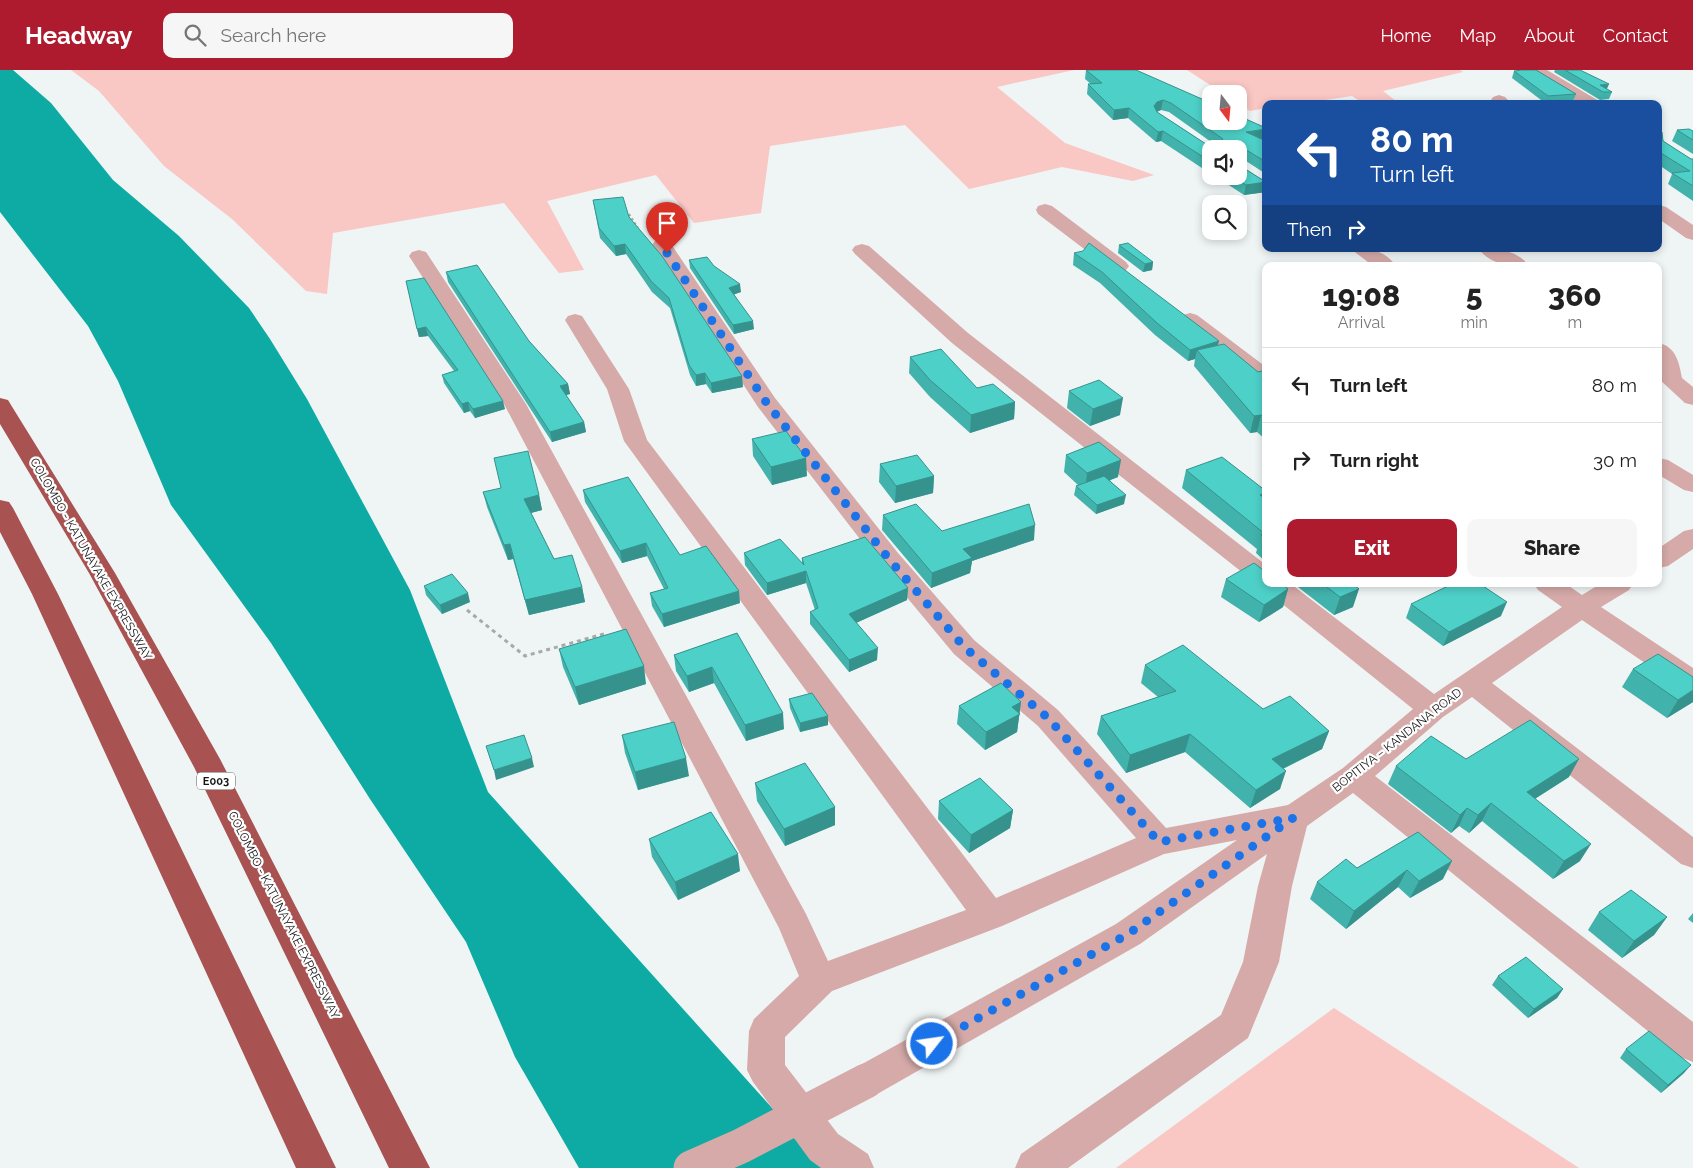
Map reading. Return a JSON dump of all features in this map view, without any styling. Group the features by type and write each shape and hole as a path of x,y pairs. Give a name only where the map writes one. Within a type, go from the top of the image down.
{"highway":[{"name":"COLOMBO - KATUNAYAKE EXPRESSWAY","path":"0,405 102,573 209,767 410,1168"},
{"path":"0,508 45,594 316,1168"}],"street":[{"path":"1536,70 1586,100"},
{"path":"1045,210 1132,276"},
{"path":"1662,213 1693,234"},
{"path":"662,245 766,402 889,559 964,647 1048,718 1159,842"},
{"path":"862,250 960,338 1262,575"},
{"path":"1365,252 1380,262"},
{"path":"1495,252 1512,262"},
{"path":"419,256 515,404 794,924 819,980"},
{"path":"1171,306 1262,374"},
{"path":"575,320 618,389 636,441 990,916"},
{"path":"1662,352 1667,358 1671,380 1693,398"},
{"path":"1662,467 1693,485"},
{"path":"1662,559 1689,546"},
{"path":"1278,587 1433,709"},
{"path":"1552,587 1693,682"},
{"name":"BOPITIYA – KANDANA ROAD","path":"690,1168 741,1146 866,1081 1128,934 1354,776 1433,709 1582,607 1615,587"},
{"path":"1472,682 1693,855"},
{"path":"1354,776 1693,1045"},
{"path":"854,1168 824,1147 766,1070 767,1031 819,980 990,916 1159,842 1293,818 1275,886 1261,962 1235,1026 1035,1168"}],"path":[{"path":"468,610 525,656 634,626"}],"shaded area":[{"path":"71,70 1074,70 997,87 1065,143 1154,175 1133,181 1062,167 969,189 905,125 770,146 761,213 694,223 656,175 547,201 584,270 559,273 504,203 333,233 327,294 306,291 232,219 164,166 99,91"},
{"path":"1187,70 1460,70 1463,72 1383,91 1395,100 1358,100 1352,96 1326,100 1262,100 1262,109 1248,110 1248,85 1210,85"},
{"path":"1334,1008 1579,1168 1116,1168"}],"water":[{"path":"0,70 13,70 51,103 113,180 179,236 249,308 307,399 410,590 488,792 826,1168 579,1168 515,1057 466,942 370,799 271,643 171,505 118,381 88,326 0,212"}],"building":[{"path":"1086,70 1136,70 1202,99 1202,124 1171,103 1163,100 1157,102 1154,106 1157,112 1202,141 1202,156 1163,131 1158,132 1129,108 1114,110 1088,84 1102,83"},
{"path":"1536,70 1576,94 1548,96 1514,71"},
{"path":"1565,70 1580,70 1609,84 1600,85 1612,92 1603,92"},
{"path":"1248,120 1262,126 1262,130 1246,132 1262,139 1262,160 1248,151 1247,140 1222,140 1210,130 1248,130"},
{"path":"1689,129 1693,131 1693,140 1677,130"},
{"path":"1662,132 1663,141 1693,159 1693,186 1672,173 1690,171 1662,154"},
{"path":"1247,170 1262,179 1262,183 1247,185"},
{"path":"623,197 629,217 662,256 742,376 711,383 705,373 696,375 689,365 669,298 651,281 625,244 614,246 599,228 593,200"},
{"path":"1089,243 1219,341 1190,350 1157,323 1102,272 1074,253 1083,251"},
{"path":"1128,243 1153,262 1145,264 1119,245"},
{"path":"707,257 714,266 740,284 729,288 753,321 733,325 689,260"},
{"path":"477,265 529,341 568,384 560,386 584,422 550,432 446,272"},
{"path":"424,278 503,401 473,409 468,402 462,404 442,375 458,370 426,327 417,329 406,281"},
{"path":"1224,344 1258,372 1262,371 1262,416 1254,416 1197,350"},
{"path":"941,349 977,388 993,384 1015,402 971,415 930,380 910,357"},
{"path":"1099,380 1123,398 1093,409 1069,391"},
{"path":"786,431 806,458 771,467 752,439"},
{"path":"1099,442 1121,460 1087,473 1066,455"},
{"path":"528,451 539,495 524,499 554,559 572,555 582,587 525,600 510,544 504,545 483,492 501,488 494,458"},
{"path":"917,455 934,476 896,486 880,464"},
{"path":"1222,457 1262,488 1262,494 1260,495 1262,496 1262,532 1186,470"},
{"path":"1104,476 1126,495 1097,505 1076,486"},
{"path":"628,477 680,555 706,546 739,591 662,614 650,593 668,588 646,543 620,551 583,490"},
{"path":"916,504 942,531 1029,504 1035,525 963,549 972,558 932,573 883,515"},
{"path":"865,537 908,588 849,614 878,648 849,660 810,612 818,608 806,571 767,583 744,553 780,539 804,565 802,558"},
{"path":"1254,563 1262,569 1262,587 1286,587 1288,589 1264,605 1226,579"},
{"path":"452,574 468,593 440,605 424,586"},
{"path":"1327,587 1357,587 1359,589 1340,597"},
{"path":"1446,587 1484,587 1507,602 1449,632 1411,604"},
{"path":"626,629 644,666 575,687 559,649"},
{"path":"737,633 783,713 745,725 712,667 687,676 674,655"},
{"path":"1183,645 1263,709 1290,696 1329,731 1272,759 1286,771 1256,790 1190,734 1130,755 1101,716 1176,691 1145,665"},
{"path":"1658,654 1693,677 1693,690 1678,700 1633,669"},
{"path":"1001,683 1021,702 1012,707 1020,714 986,732 959,706"},
{"path":"812,693 828,716 800,723 789,699"},
{"path":"1530,720 1579,759 1527,792 1591,844 1564,861 1491,803 1478,815 1467,808 1460,815 1396,766 1431,736 1466,759"},
{"path":"674,722 686,758 635,772 622,735"},
{"path":"524,735 532,758 494,770 486,746"},
{"path":"805,763 835,807 784,829 755,783"},
{"path":"980,778 1013,810 971,835 939,801"},
{"path":"711,812 738,854 675,882 649,839"},
{"path":"1418,832 1452,861 1419,881 1407,870 1354,911 1317,882 1346,859 1357,868"},
{"path":"1631,890 1667,917 1634,941 1599,912"},
{"path":"1526,957 1563,989 1534,1009 1498,976"},
{"path":"1649,1031 1691,1065 1668,1085 1626,1049"}],"route":[{"path":"667,253 766,402 889,559 964,647 1048,718 1159,842 1293,818 1128,934 932,1044"}]}
